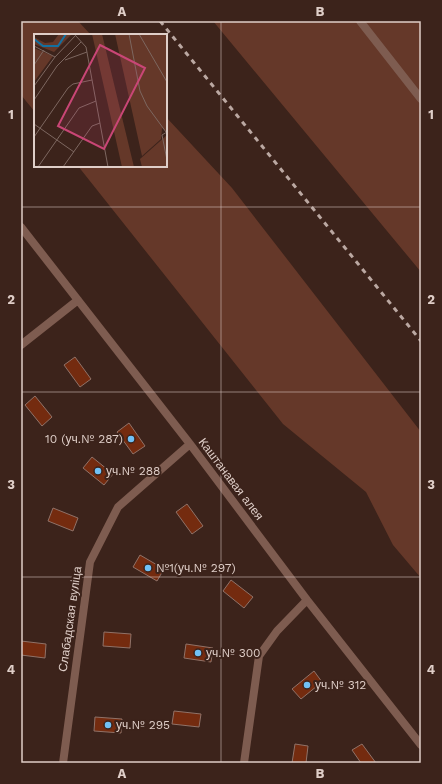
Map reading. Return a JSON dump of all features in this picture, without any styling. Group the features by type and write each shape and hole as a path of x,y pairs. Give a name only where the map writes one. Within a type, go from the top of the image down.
{"street":[{"path":"360,21 421,99"},
{"name":"Каштанавая алея","path":"21,227 190,444 307,600 421,745"},
{"path":"21,345 78,300"},
{"name":"Слабадская вуліца","path":"63,763 90,562 118,507 190,444"},
{"path":"244,763 259,656 277,631 307,600"}],"shaded area":[{"path":"21,21 78,21 90,34 34,34 34,111 21,95"},
{"path":"213,21 421,21 421,272"},
{"path":"167,118 232,188 421,432 421,578 393,545 366,492 283,424 79,167 167,167"}],"building":[{"path":"75,357 91,379 80,387 64,365"},
{"path":"35,396 52,417 42,426 25,405"},
{"name":"10 (уч.№ 287)","path":"129,423 145,446 133,454 117,432"},
{"name":"уч.№ 288","path":"92,457 113,474 104,485 83,468"},
{"path":"187,504 203,526 192,534 176,512"},
{"path":"53,508 78,518 73,531 48,521"},
{"name":"№1(уч.№ 297)","path":"140,555 164,569 157,581 133,567"},
{"path":"231,580 253,597 244,608 223,591"},
{"path":"104,632 131,634 130,648 103,646"},
{"path":"21,641 46,644 45,658 21,655"},
{"name":"уч.№ 300","path":"186,644 213,648 211,662 184,658"},
{"name":"уч.№ 312","path":"314,671 322,682 301,699 292,689"},
{"path":"174,711 201,714 199,727 172,724"},
{"name":"уч.№ 295","path":"95,717 122,719 121,733 94,731"},
{"path":"295,744 308,746 306,763 292,763"},
{"path":"362,744 376,763 361,763 352,750"}],"railway":[{"path":"160,21 421,341"}],"place":[{"name":"10 (уч.№ 287)","path":"131,439"},
{"name":"уч.№ 288","path":"98,471"},
{"name":"№1(уч.№ 297)","path":"148,568"},
{"name":"уч.№ 300","path":"198,653"},
{"name":"уч.№ 312","path":"307,685"},
{"name":"уч.№ 295","path":"108,725"}]}
